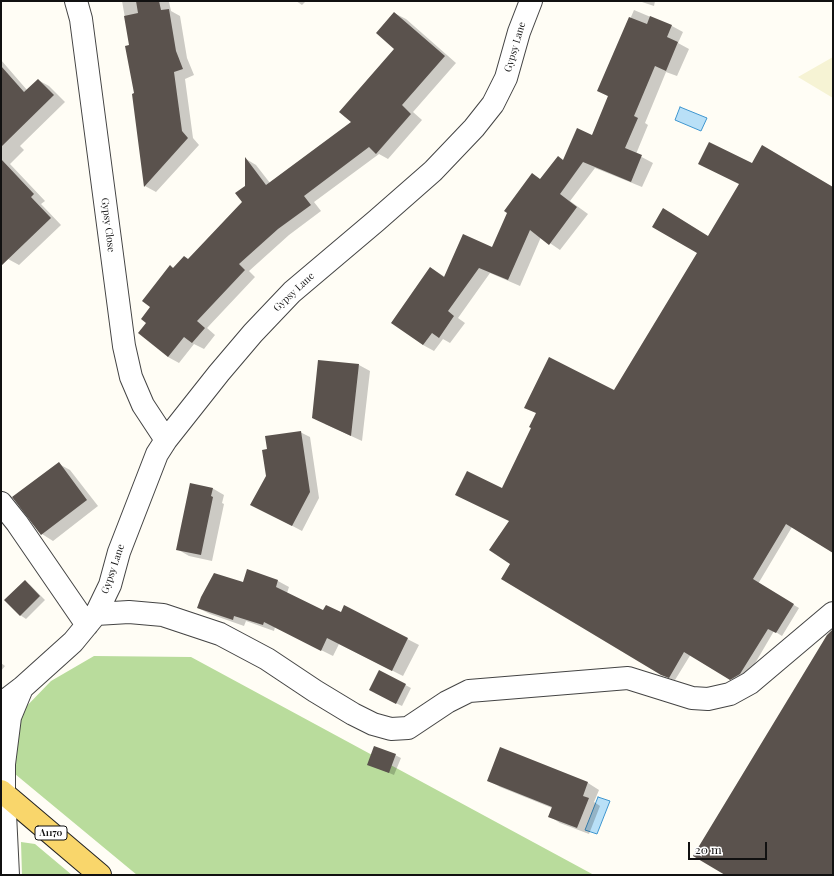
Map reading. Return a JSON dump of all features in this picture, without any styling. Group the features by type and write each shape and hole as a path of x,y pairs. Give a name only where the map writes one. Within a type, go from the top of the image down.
{"main road":[{"name":"A1170","path":"2,792 100,875"}],"street":[{"name":"Gypsy Close","path":"76,1 81,19 124,346 131,378 143,405 166,440"},
{"name":"Gypsy Lane","path":"1,704 23,687 73,642 91,620 110,585 119,552 157,454 166,440 219,373 253,333 292,292 376,222 433,171 474,128 493,104 506,78 519,32 530,1"},
{"path":"1,503 91,620 129,612 163,615 220,634 267,659 315,692 373,724 391,729 408,728 447,702 469,691 628,678 692,698 708,699 730,694 750,683 833,613"},
{"name":"Gypsy Lane","path":"8,875 2,792 4,764 10,717 23,687"}],"shaded area":[{"path":"833,57 833,98 798,77"}],"green space":[{"path":"94,656 191,657 594,875 137,875 15,774 12,742 21,712 51,681"},
{"path":"21,842 35,844 72,875 22,875"}],"water":[{"path":"680,107 707,118 701,131 675,120"},
{"path":"598,797 610,801 597,834 585,830"}],"building":[{"path":"136,1 159,1 161,10 169,9 176,51 183,69 174,72 182,131 188,138 144,187 132,94 134,93 125,46 129,45 124,16 138,13"},
{"path":"394,12 445,56 402,105 411,114 376,154 369,147 304,196 311,205 278,229 239,264 245,270 197,321 205,328 192,343 184,337 168,357 138,333 146,323 141,319 150,307 142,301 170,265 173,268 184,256 188,259 242,202 235,193 245,186 245,157 266,185 351,122 339,112 394,49 376,33"},
{"path":"650,16 672,25 667,37 678,42 666,71 655,66 634,116 638,118 625,148 642,155 631,182 583,162 560,194 577,207 549,245 530,230 508,280 479,268 448,311 454,316 439,338 432,333 423,345 391,323 430,267 444,277 463,234 492,247 507,213 504,211 532,173 540,179 558,156 563,160 577,128 592,135 608,96 597,91 629,17 647,24"},
{"path":"1,66 24,92 38,79 54,95 1,147"},
{"path":"709,142 752,163 762,145 833,187 833,553 786,524 753,579 794,604 776,633 768,629 740,674 730,680 684,652 669,678 661,675 501,579 510,564 489,550 509,521 455,495 467,471 502,488 531,428 529,427 536,413 524,408 549,357 614,390 697,253 652,227 663,208 708,236 739,184 698,164"},
{"path":"1,159 34,194 31,197 51,218 1,266"},
{"path":"318,360 359,364 351,436 312,418"},
{"path":"301,431 310,492 292,526 250,505 266,476 262,450 267,449 265,436"},
{"path":"59,462 87,500 41,535 12,497"},
{"path":"190,483 213,488 211,496 213,497 201,555 176,550"},
{"path":"247,569 278,580 276,587 323,610 326,605 341,612 344,605 408,638 392,671 327,638 321,651 264,622 263,625 234,616 233,620 197,608 201,597 214,573 243,582"},
{"path":"25,580 40,596 20,616 4,600"},
{"path":"833,629 833,875 725,875 693,856 827,635"},
{"path":"379,670 406,684 396,704 369,690"},
{"path":"374,746 396,754 389,773 367,765"},
{"path":"500,747 588,782 583,796 589,798 577,828 548,817 552,807 487,781"}]}
